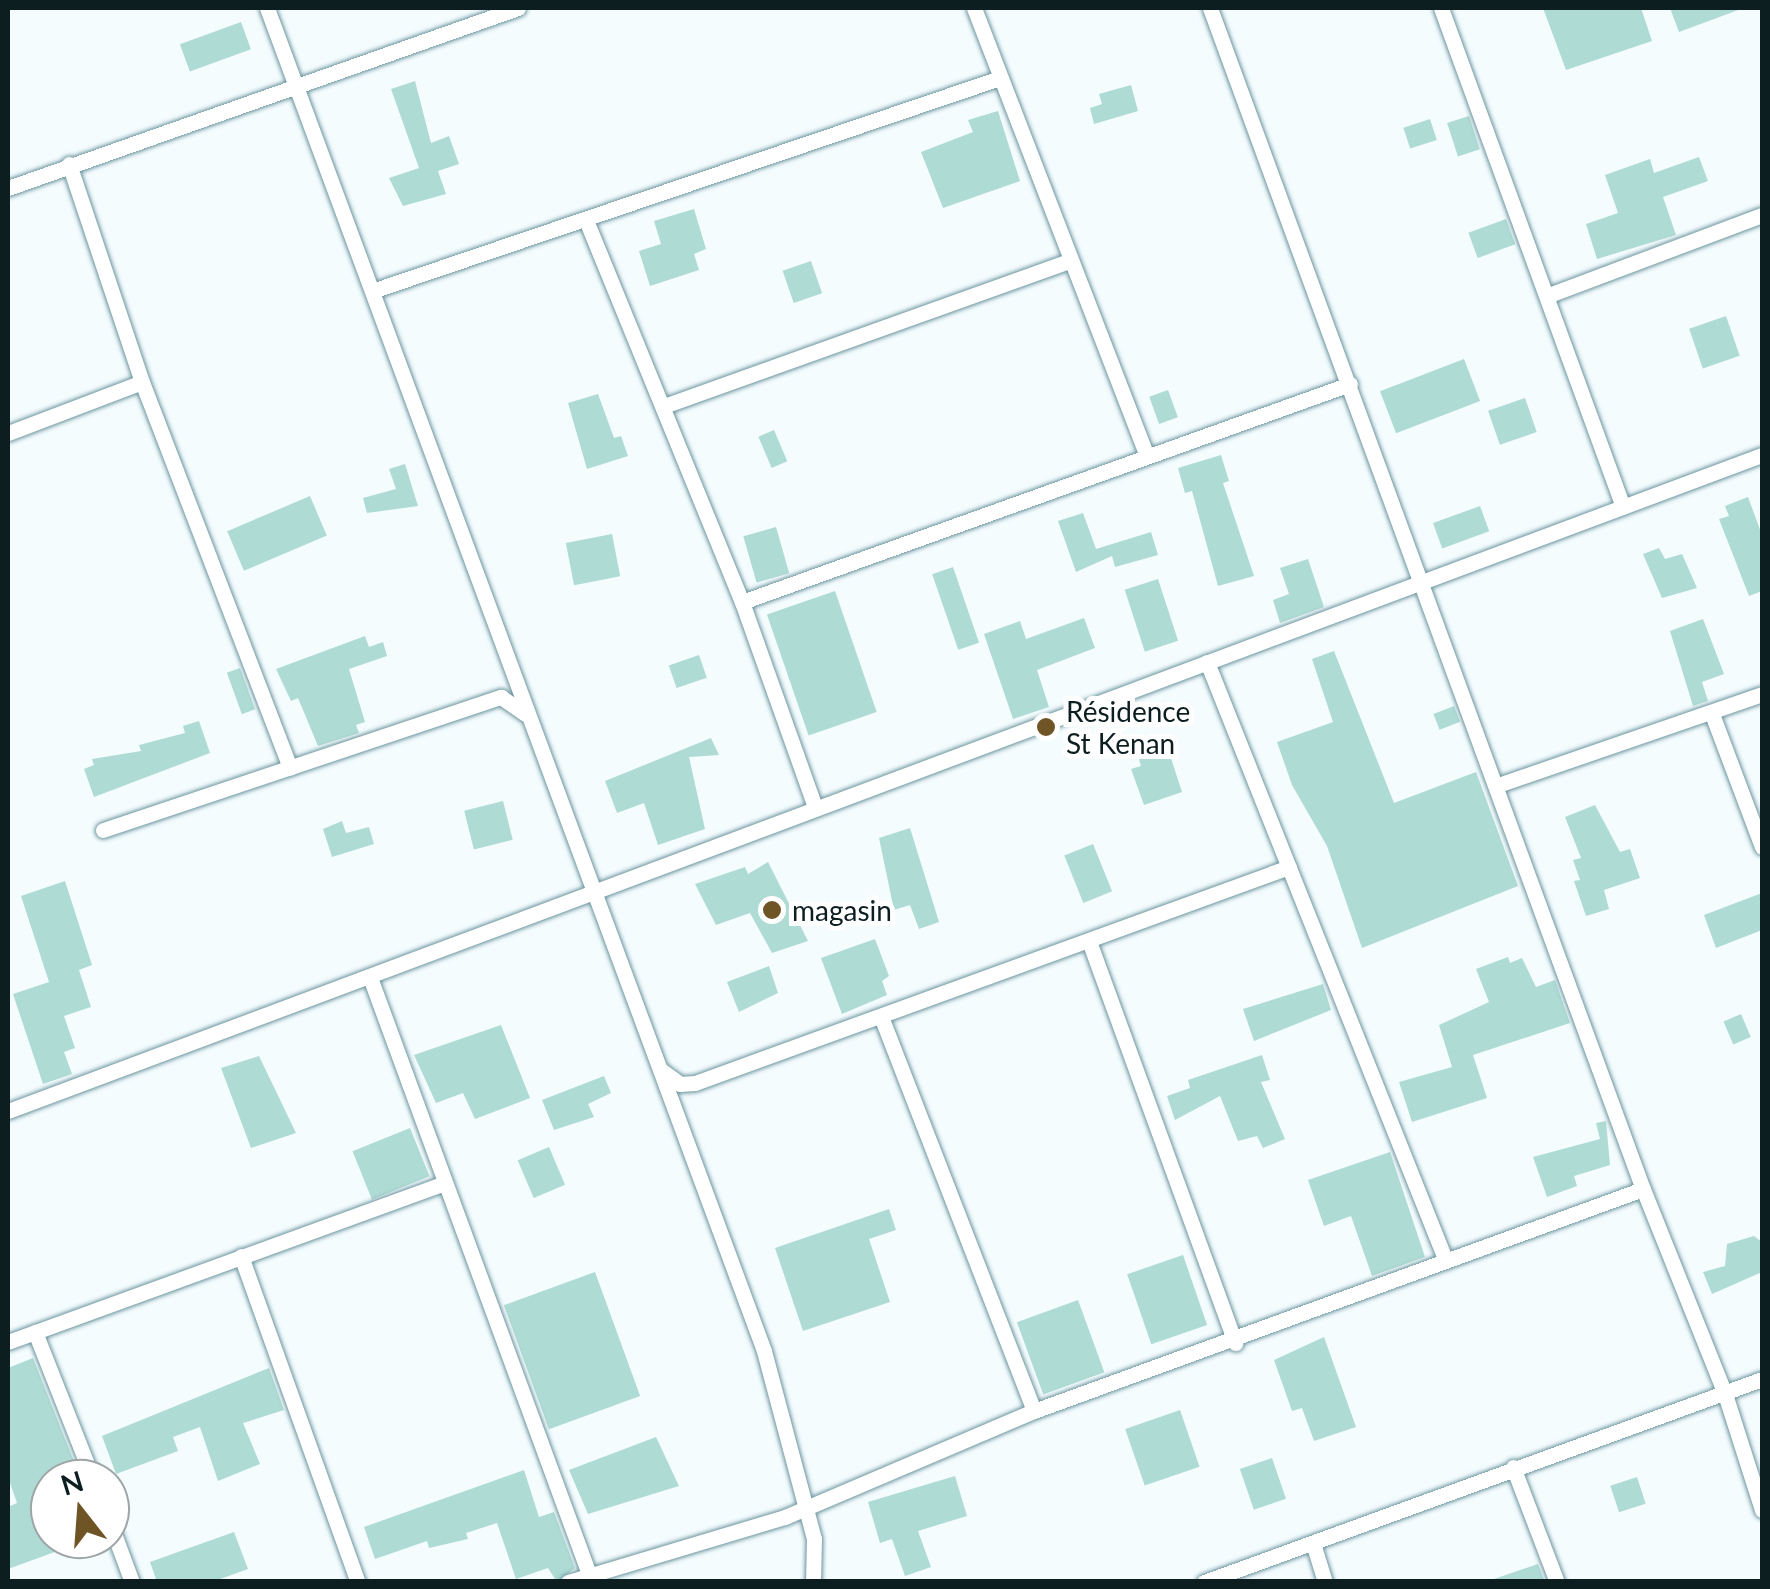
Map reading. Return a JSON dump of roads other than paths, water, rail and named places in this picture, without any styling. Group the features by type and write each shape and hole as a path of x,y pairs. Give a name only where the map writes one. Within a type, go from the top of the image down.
{"street":[{"path":"268,8 764,1351 802,1510 814,1539 813,1582"},
{"path":"8,188 516,8"},
{"path":"974,8 1068,261 1147,456"},
{"path":"1210,8 1643,1189 1725,1394 1762,1510"},
{"path":"1440,8 1550,295 1623,507"},
{"path":"372,291 1000,78"},
{"path":"70,164 142,382 290,768"},
{"path":"1550,295 1762,215"},
{"path":"586,220 742,602 815,807"},
{"path":"664,406 1068,261"},
{"path":"8,433 142,382"},
{"path":"742,602 1350,384"},
{"path":"8,1110 370,980 593,889 1762,456"},
{"path":"1208,662 1445,1259"},
{"path":"1498,785 1762,694"},
{"path":"103,830 501,697 531,720"},
{"path":"1712,714 1762,847"},
{"path":"660,1070 680,1084 696,1083 882,1019 1289,867"},
{"path":"1089,941 1235,1343"},
{"path":"370,980 441,1184 589,1574"},
{"path":"882,1019 1034,1412"},
{"path":"8,1342 441,1184"},
{"path":"568,1582 802,1510 1034,1412 1235,1343 1445,1259 1643,1189"},
{"path":"241,1256 358,1582"},
{"path":"35,1332 86,1459"},
{"path":"1204,1582 1762,1379"},
{"path":"1513,1467 1557,1582"},
{"path":"1313,1543 1326,1582"}],"place":[{"name":"Résidence St Kenan","path":"1046,727"},
{"name":"magasin","path":"772,910"}]}
